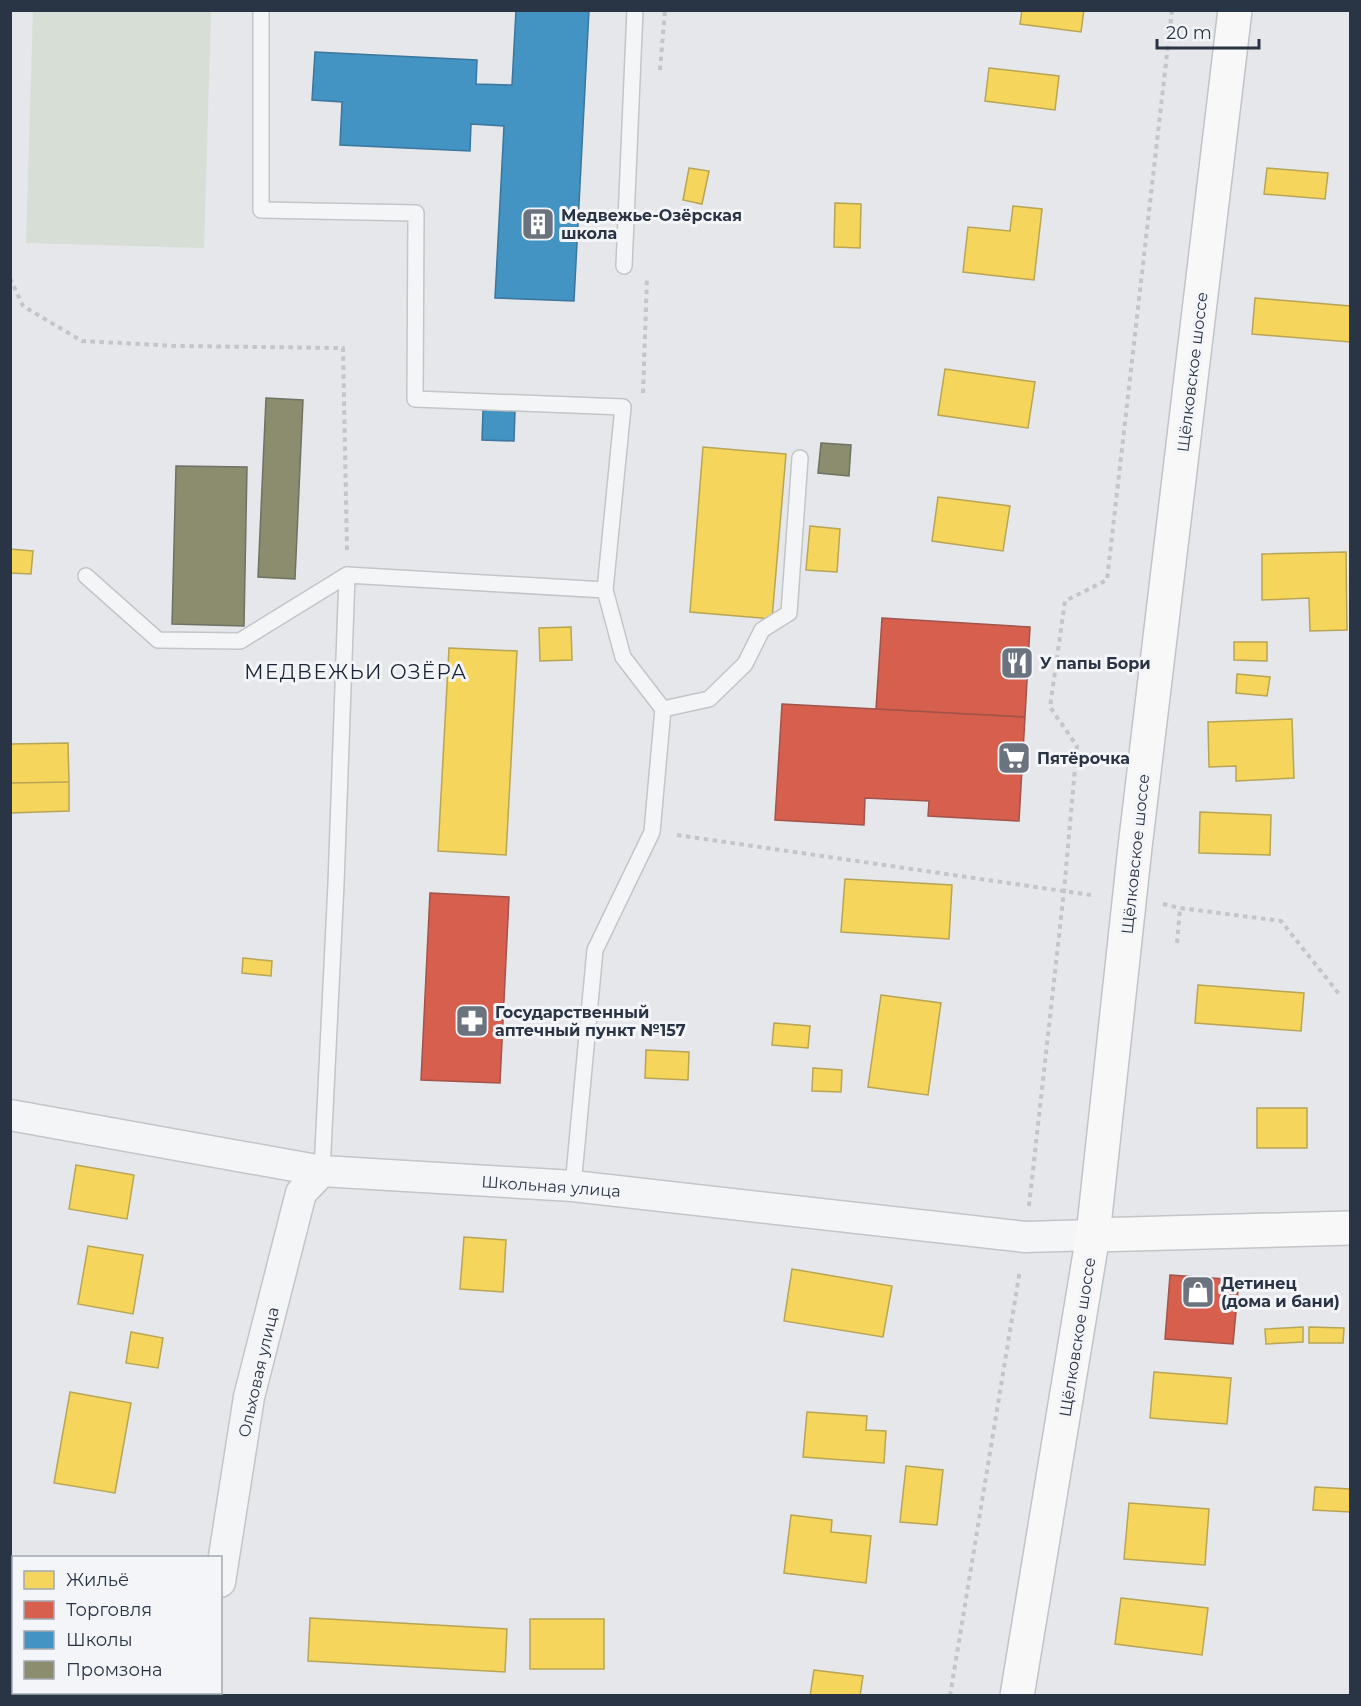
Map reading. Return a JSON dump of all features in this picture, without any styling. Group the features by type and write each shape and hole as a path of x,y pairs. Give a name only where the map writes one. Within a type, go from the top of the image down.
{"main road":[{"name":"Щёлковское шоссе","path":"1017,1695 1093,1235 1136,836 1236,10"},
{"path":"1093,1235 1350,1228"}],"street":[{"name":"Школьная улица","path":"10,1115 321,1171 573,1186 1026,1237 1093,1235"},
{"name":"Ольховая улица","path":"222,1569 249,1397 301,1193 321,1171"}],"lane":[{"path":"261,10 261,210 416,213 415,399 623,407 605,590 623,657 663,709 652,832 595,950 573,1186"},
{"path":"624,266 635,10"},
{"path":"663,709 709,699 745,664 762,630 789,613 800,458"},
{"path":"86,576 158,640 240,641 347,575 605,590"},
{"path":"321,1171 336,884 347,575"}],"path":[{"path":"660,80 664,10"},
{"path":"950,1695 1026,1237 1064,891 1077,746 1050,707 1065,601 1107,580 1172,10"},
{"path":"643,394 647,276"},
{"path":"10,278 24,306 82,341 177,346 343,348 347,575"},
{"path":"652,832 1091,895"},
{"path":"1159,903 1180,908 1281,921 1339,994"},
{"path":"1177,943 1180,908"}],"shaded area":[{"path":"33,11 211,11 204,248 26,243"}],"building: Жильё":[{"path":"1022,10 1084,10 1081,32 1020,24"},
{"path":"989,68 1059,76 1055,110 985,101"},
{"path":"689,168 709,171 702,204 683,200"},
{"path":"1267,168 1328,173 1325,199 1264,194"},
{"path":"835,203 861,204 860,248 834,247"},
{"path":"1013,206 1042,209 1034,280 963,272 968,227 1010,231"},
{"path":"1255,298 1350,306 1350,342 1252,334"},
{"path":"945,369 1035,382 1028,428 938,415"},
{"path":"703,447 786,454 772,619 690,612"},
{"path":"938,497 1010,506 1003,551 932,541"},
{"path":"810,526 840,529 837,572 806,570"},
{"path":"10,549 33,551 31,574 10,573"},
{"path":"1346,552 1347,630 1310,631 1309,598 1262,600 1262,554"},
{"path":"571,627 572,660 540,661 539,628"},
{"path":"1234,642 1267,642 1267,661 1234,660"},
{"path":"449,648 517,651 506,855 438,851"},
{"path":"1237,674 1270,677 1267,696 1236,693"},
{"path":"1292,719 1294,778 1236,781 1236,766 1209,767 1208,722"},
{"path":"68,743 69,782 11,783 10,744"},
{"path":"69,782 69,811 10,813 10,783"},
{"path":"1200,812 1271,815 1270,855 1199,853"},
{"path":"845,879 952,885 949,939 841,932"},
{"path":"243,958 272,961 271,976 242,973"},
{"path":"1198,985 1304,993 1301,1031 1195,1023"},
{"path":"881,995 941,1003 928,1095 868,1087"},
{"path":"774,1023 810,1026 808,1048 772,1045"},
{"path":"646,1050 689,1052 688,1080 645,1078"},
{"path":"813,1068 842,1070 841,1092 812,1091"},
{"path":"1257,1108 1307,1108 1307,1148 1257,1148"},
{"path":"76,1165 134,1175 127,1219 69,1209"},
{"path":"464,1237 506,1240 503,1292 460,1289"},
{"path":"88,1246 143,1255 133,1314 78,1304"},
{"path":"792,1269 892,1286 883,1337 784,1321"},
{"path":"1303,1327 1303,1342 1266,1344 1265,1329"},
{"path":"1309,1327 1344,1328 1343,1343 1309,1343"},
{"path":"131,1332 163,1338 158,1368 126,1363"},
{"path":"1154,1372 1231,1378 1227,1424 1150,1418"},
{"path":"70,1392 131,1403 115,1493 54,1483"},
{"path":"807,1412 867,1416 866,1430 886,1431 884,1463 803,1457"},
{"path":"906,1466 943,1470 937,1525 900,1522"},
{"path":"1315,1487 1350,1489 1350,1512 1313,1510"},
{"path":"1129,1503 1209,1509 1205,1565 1124,1559"},
{"path":"791,1515 832,1520 831,1532 871,1536 866,1583 784,1573"},
{"path":"1121,1598 1208,1608 1202,1655 1115,1644"},
{"path":"310,1618 507,1629 505,1672 308,1661"},
{"path":"530,1619 604,1619 604,1669 530,1669"},
{"path":"814,1670 863,1676 860,1696 810,1696"}],"building: Торговля":[{"path":"882,618 1030,627 1025,717 876,709"},
{"path":"782,704 1025,717 1019,821 928,816 929,801 865,798 864,825 775,820"},
{"path":"430,893 509,897 500,1083 421,1080"},
{"path":"1170,1275 1239,1280 1233,1344 1165,1339"}],"building: Школы":[{"name":"Медвежье-Озёрская школа","path":"516,10 589,10 574,301 495,298 504,126 471,124 470,151 340,145 342,102 312,100 315,52 477,60 476,84 512,85"},
{"path":"483,410 515,411 514,441 482,440"}],"building: Промзона":[{"path":"266,398 303,400 295,579 258,577"},
{"path":"821,443 851,445 849,476 818,473"},
{"path":"176,466 247,467 244,626 172,624"}],"place":[{"name":"Медвежье-Озёрская школа","path":"538,224"},
{"name":"У папы Бори","path":"1017,663"},
{"name":"Пятёрочка","path":"1014,758"},
{"name":"Государственный аптечный пункт №157","path":"472,1021"},
{"name":"Детинец (дома и бани)","path":"1198,1292"}],"district":[{"name":"МЕДВЕЖЬИ ОЗЁРА","path":"356,672"}]}
